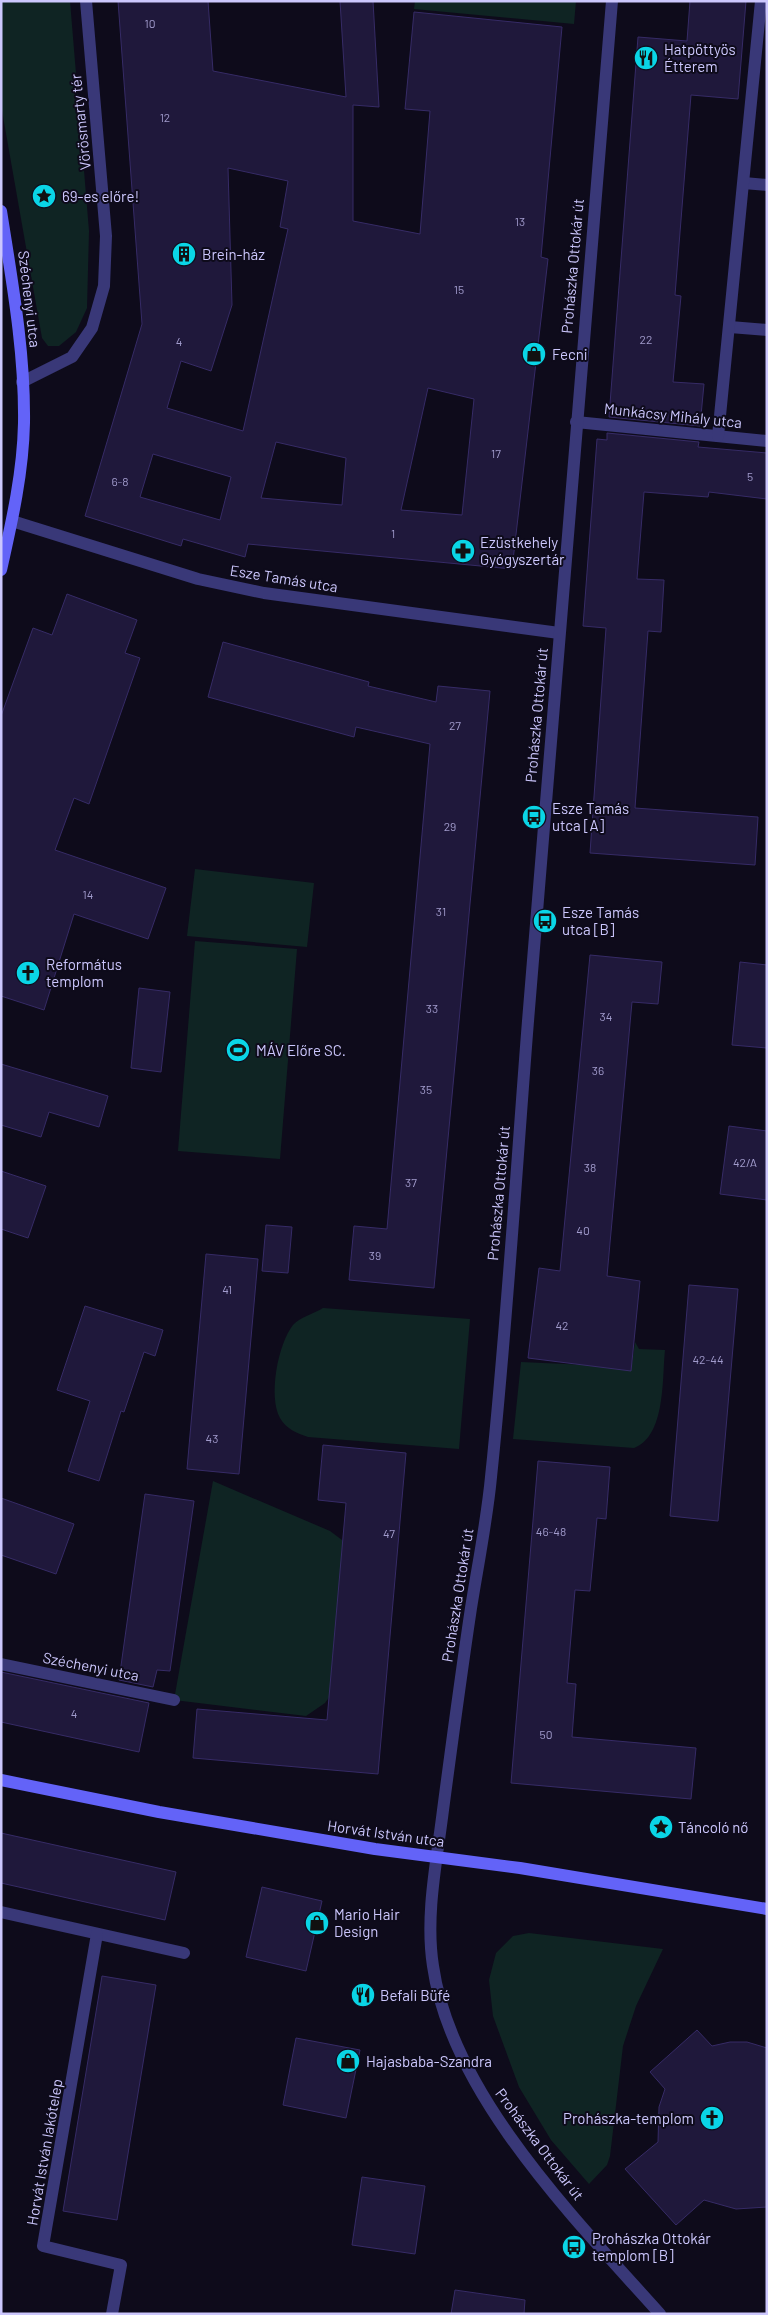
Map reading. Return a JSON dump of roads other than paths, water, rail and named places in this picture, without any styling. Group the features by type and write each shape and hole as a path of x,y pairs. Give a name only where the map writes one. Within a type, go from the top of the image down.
{"main road":[{"name":"Széchenyi utca","path":"1,211 16,308 24,423 21,467 1,570"},
{"name":"Horvát István utca","path":"1,1780 159,1812 375,1849 520,1868 767,1909"}],"street":[{"name":"Vörösmarty tér","path":"22,382 72,357 92,328 104,286 106,236 86,1"},
{"name":"Prohászka Ottokár út","path":"612,1 490,1483 450,1751 431,1922 433,1965 448,2026 471,2077 537,2171 660,2314"},
{"path":"718,436 761,1"},
{"path":"744,183 767,185"},
{"path":"730,327 767,330"},
{"name":"Munkácsy Mihály utca","path":"576,422 767,441"},
{"name":"Esze Tamás utca","path":"12,521 198,579 264,593 559,632"},
{"name":"Széchenyi utca","path":"1,1664 174,1700"},
{"path":"1,1912 184,1954"},
{"name":"Horvát István lakótelep","path":"96,1934 44,2246 121,2264 112,2314"}],"place":[{"name":"Hatpöttyös Étterem","path":"646,58"},
{"name":"69-es előre!","path":"44,196"},
{"name":"Brein-ház","path":"184,254"},
{"name":"Fecni","path":"534,354"},
{"name":"Ezüstkehely Gyógyszertár","path":"463,551"},
{"name":"Esze Tamás utca [A]","path":"534,817"},
{"name":"Esze Tamás utca [B]","path":"545,921"},
{"name":"Református templom","path":"28,973"},
{"name":"MÁV Előre SC.","path":"238,1050"},
{"name":"Táncoló nő","path":"661,1827"},
{"name":"Mario Hair Design","path":"317,1923"},
{"name":"Befali Büfé","path":"363,1995"},
{"name":"Hajasbaba-Szandra","path":"348,2061"},
{"name":"Prohászka-templom","path":"712,2118"},
{"name":"Prohászka Ottokár templom [B]","path":"574,2247"}]}
